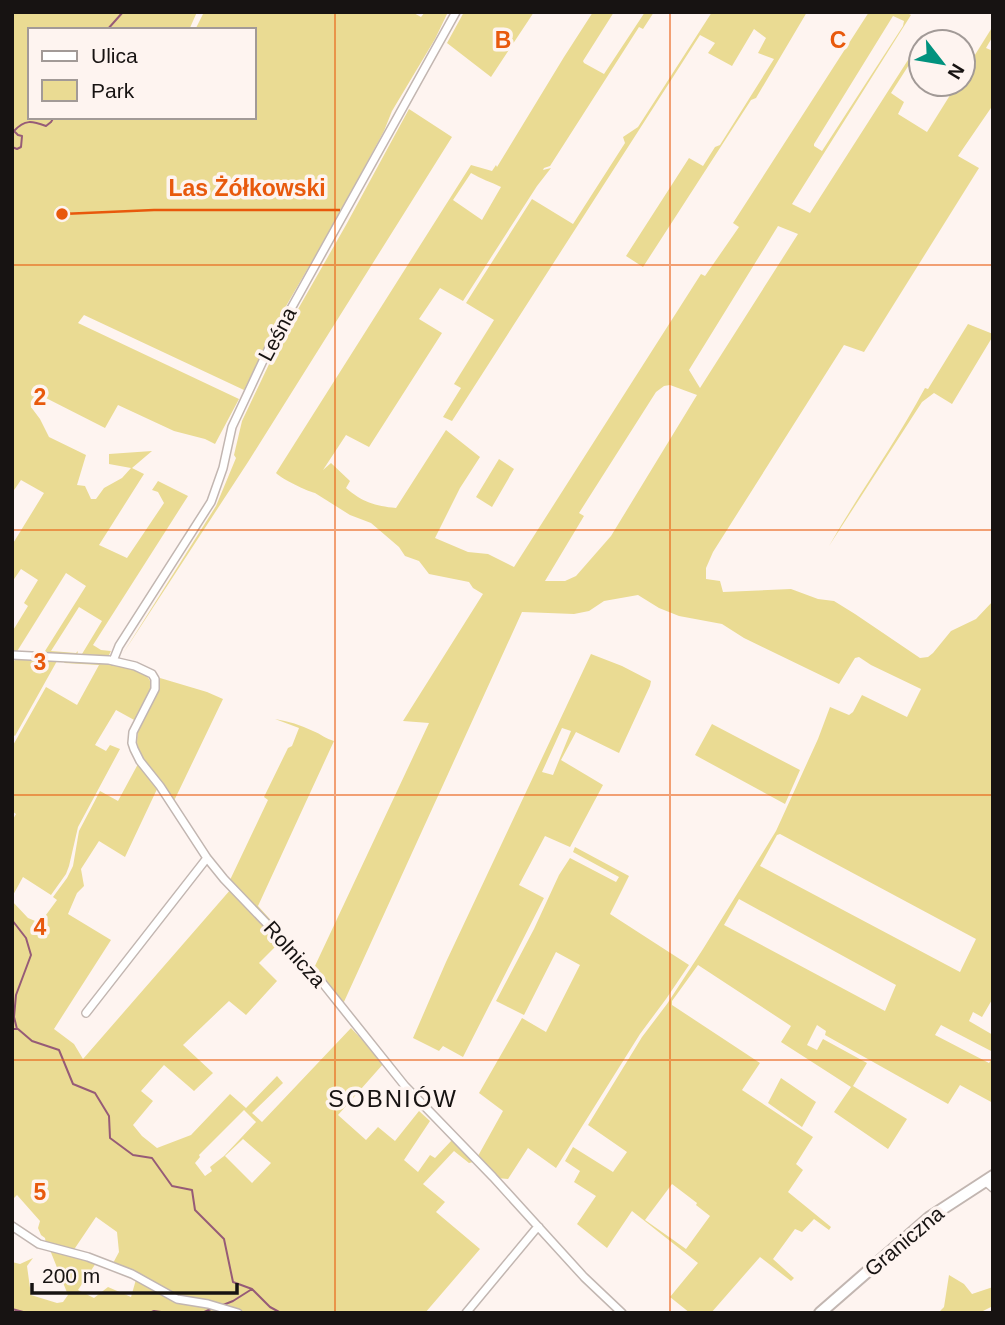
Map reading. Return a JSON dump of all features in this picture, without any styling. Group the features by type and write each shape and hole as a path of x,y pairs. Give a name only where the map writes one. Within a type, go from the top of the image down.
{"street":[{"name":"Leśna","path":"113,661 119,646 211,502 220,479 232,427 268,350 456,12"},
{"name":"Rolnicza","path":"12,655 113,661 146,670 154,677 155,689 133,732 133,745 140,761 160,786 207,858 317,976 405,1086 584,1277 622,1313"},
{"path":"86,1013 207,858"},
{"name":"Graniczna","path":"820,1313 930,1217 990,1181"},
{"path":"12,1226 39,1244 88,1257 132,1274 177,1299 238,1313"},
{"path":"466,1313 539,1227"}],"green space":[{"path":"12,12 197,12 190,28 28,28 28,119 145,120 256,119 256,28 196,28 204,12 412,12 421,17 425,12 448,12 392,111 337,218 278,320 244,390 84,315 78,323 239,399 215,444 174,431 118,405 105,428 42,396 36,396 31,407 49,437 86,455 77,485 85,486 91,499 96,499 104,488 122,478 131,468 109,464 109,454 152,451 132,468 144,474 99,545 127,558 164,503 158,492 152,490 158,481 188,496 93,645 101,650 111,651 109,655 99,658 82,654 102,621 79,607 51,651 78,651 77,656 41,654 86,586 66,573 16,653 12,653 12,632 28,606 24,603 38,580 21,569 12,582 12,545 44,493 21,480 12,493"},
{"path":"464,12 534,12 491,77 447,43"},
{"path":"593,12 614,12 583,61 604,74 645,12 654,12 643,29 639,27 550,166 544,168 543,170 551,168 463,301 440,288 419,319 442,333 369,447 346,435 323,470 331,463 350,481 346,488 352,493 369,503 396,508 446,430 480,457 460,488 435,538 468,552 488,554 514,567 701,274 705,276 739,227 733,223 869,12 905,12 911,15 792,204 810,213 907,62 907,68 891,93 904,102 898,114 927,132 948,98 977,98 977,52 993,26 993,36 986,48 993,51 993,105 958,156 979,168 864,352 844,345 713,552 706,568 706,579 720,581 723,592 791,589 818,599 834,601 920,658 928,657 951,631 976,619 993,601 993,998 982,1017 973,1012 969,1021 993,1035 993,1052 941,1025 935,1035 989,1063 993,1057 993,1103 960,1085 948,1104 825,1035 826,1031 817,1025 807,1045 817,1050 823,1039 867,1063 853,1086 907,1119 888,1149 834,1112 851,1087 781,1042 791,1026 698,965 672,1001 672,1005 760,1063 742,1090 813,1137 796,1164 803,1170 788,1192 831,1227 829,1230 814,1219 802,1232 795,1229 773,1259 794,1278 791,1281 760,1257 711,1313 690,1313 670,1297 698,1263 632,1211 607,1248 577,1224 596,1196 574,1182 580,1171 565,1161 573,1147 613,1172 627,1152 588,1125 776,831 830,707 849,715 862,695 907,717 921,689 859,657 855,658 839,684 744,638 722,624 679,616 638,595 604,601 589,611 574,614 522,612 343,1004 297,953 298,950 314,968 429,723 403,721 483,594 469,582 429,574 419,561 405,556 399,547 371,523 350,515 276,473 471,165 492,171 496,165 497,167","holes":["893,16 904,21 903,26 822,151 814,144","471,173 501,187 482,220 453,200","778,226 798,234 700,388 689,370","670,385 697,395 611,536 576,576 565,581 545,581 584,516 579,513 656,392","780,834 976,939 960,972 760,866","739,899 896,985 885,1011 724,925","672,1184 710,1216 686,1249 645,1220"]},
{"path":"712,12 807,12 756,98 751,100 643,267 626,256 689,158 703,166 715,147 720,145 774,59 758,53 766,38 754,29 732,66 708,53 715,43 700,35 452,421 443,417 461,388 454,384 494,320 466,303 532,199 573,224 625,143 623,137 638,127"},
{"path":"409,109 452,137 248,462 122,655 216,506 236,458 234,455 242,421 281,339"},
{"path":"968,324 993,336 952,404 934,393 922,402 829,546 925,388 928,389"},
{"path":"499,459 514,469 492,507 476,497"},
{"path":"591,654 651,681 619,753 576,732 561,760 603,785 570,847 545,836 519,885 544,898 463,1057 443,1046 439,1051 413,1038","holes":["562,728 571,731 553,775 542,772"]},
{"path":"18,658 57,661 15,736 12,734 12,662"},
{"path":"66,660 128,666 148,677 152,686 136,721 116,710 95,745 106,751 110,745 120,749 78,827 66,874 51,895 23,877 12,897 12,821 16,814 12,811 12,747 46,687 77,705 99,665 64,663"},
{"path":"160,678 223,699 173,803 138,752 138,731 154,699"},
{"path":"275,719 299,725 334,741 258,906 278,928 277,932 230,880 268,800 264,797 299,728"},
{"path":"712,724 800,770 785,804 695,755"},
{"path":"138,764 158,787 125,857 99,841 81,869 84,886 77,893 68,914 111,940 54,1029 74,1044 83,1059 231,889 281,941 259,963 277,981 246,1015 229,1001 183,1045 213,1073 194,1091 164,1065 141,1091 153,1101 133,1125 157,1148 191,1135 230,1094 246,1108 277,1076 283,1083 252,1113 262,1122 351,1028 384,1063 338,1115 366,1140 378,1127 395,1141 419,1111 430,1121 404,1160 418,1172 430,1155 435,1158 452,1140 473,1162 469,1163 454,1151 423,1184 445,1202 436,1212 480,1249 425,1313 12,1313 12,1262 20,1264 33,1258 27,1266 31,1295 57,1303 63,1302 68,1295 50,1250 96,1263 78,1290 94,1298 108,1287 131,1297 137,1276 112,1265 119,1252 117,1232 96,1217 73,1251 46,1244 38,1228 40,1221 17,1195 12,1200 12,901 28,918 40,923 57,900 53,897 73,866 79,831 100,791 118,801","holes":["244,1110 256,1122 210,1167 212,1171 205,1176 195,1163 199,1155","243,1139 271,1163 252,1183 225,1156"]},
{"path":"575,847 629,876 610,914 689,965 640,1034 556,1168 528,1148 508,1179 497,1178 478,1156 503,1111 479,1093 522,1018 546,1032 580,965 556,952 524,1015 496,1001 570,858 616,882 619,877 573,852"},
{"path":"781,1078 816,1102 802,1127 768,1103"},
{"path":"949,1275 964,1284 972,1294 993,1287 993,1306 983,1313 938,1313 944,1307"}],"waterway":[{"path":"109,28 123,12"},
{"path":"12,147 21,147 22,136 14,131 22,124 33,122 46,126 53,119"},
{"path":"12,920 26,938 31,955 16,995 14,1017 17,1029"},
{"path":"12,1029 18,1029 32,1041 59,1050 73,1084 95,1093 109,1116 110,1138 133,1155 152,1158 172,1186 192,1190 195,1210 224,1239 233,1282 252,1289 270,1307 281,1313"},
{"path":"223,1305 252,1289"},
{"path":"12,1309 27,1313"},
{"path":"202,1313 211,1309"},
{"path":"149,1313 168,1313"}],"place":[{"name":"Las Żółkowski","path":"62,214"}],"district":[{"name":"SOBNIÓW","path":"393,1098"}]}
